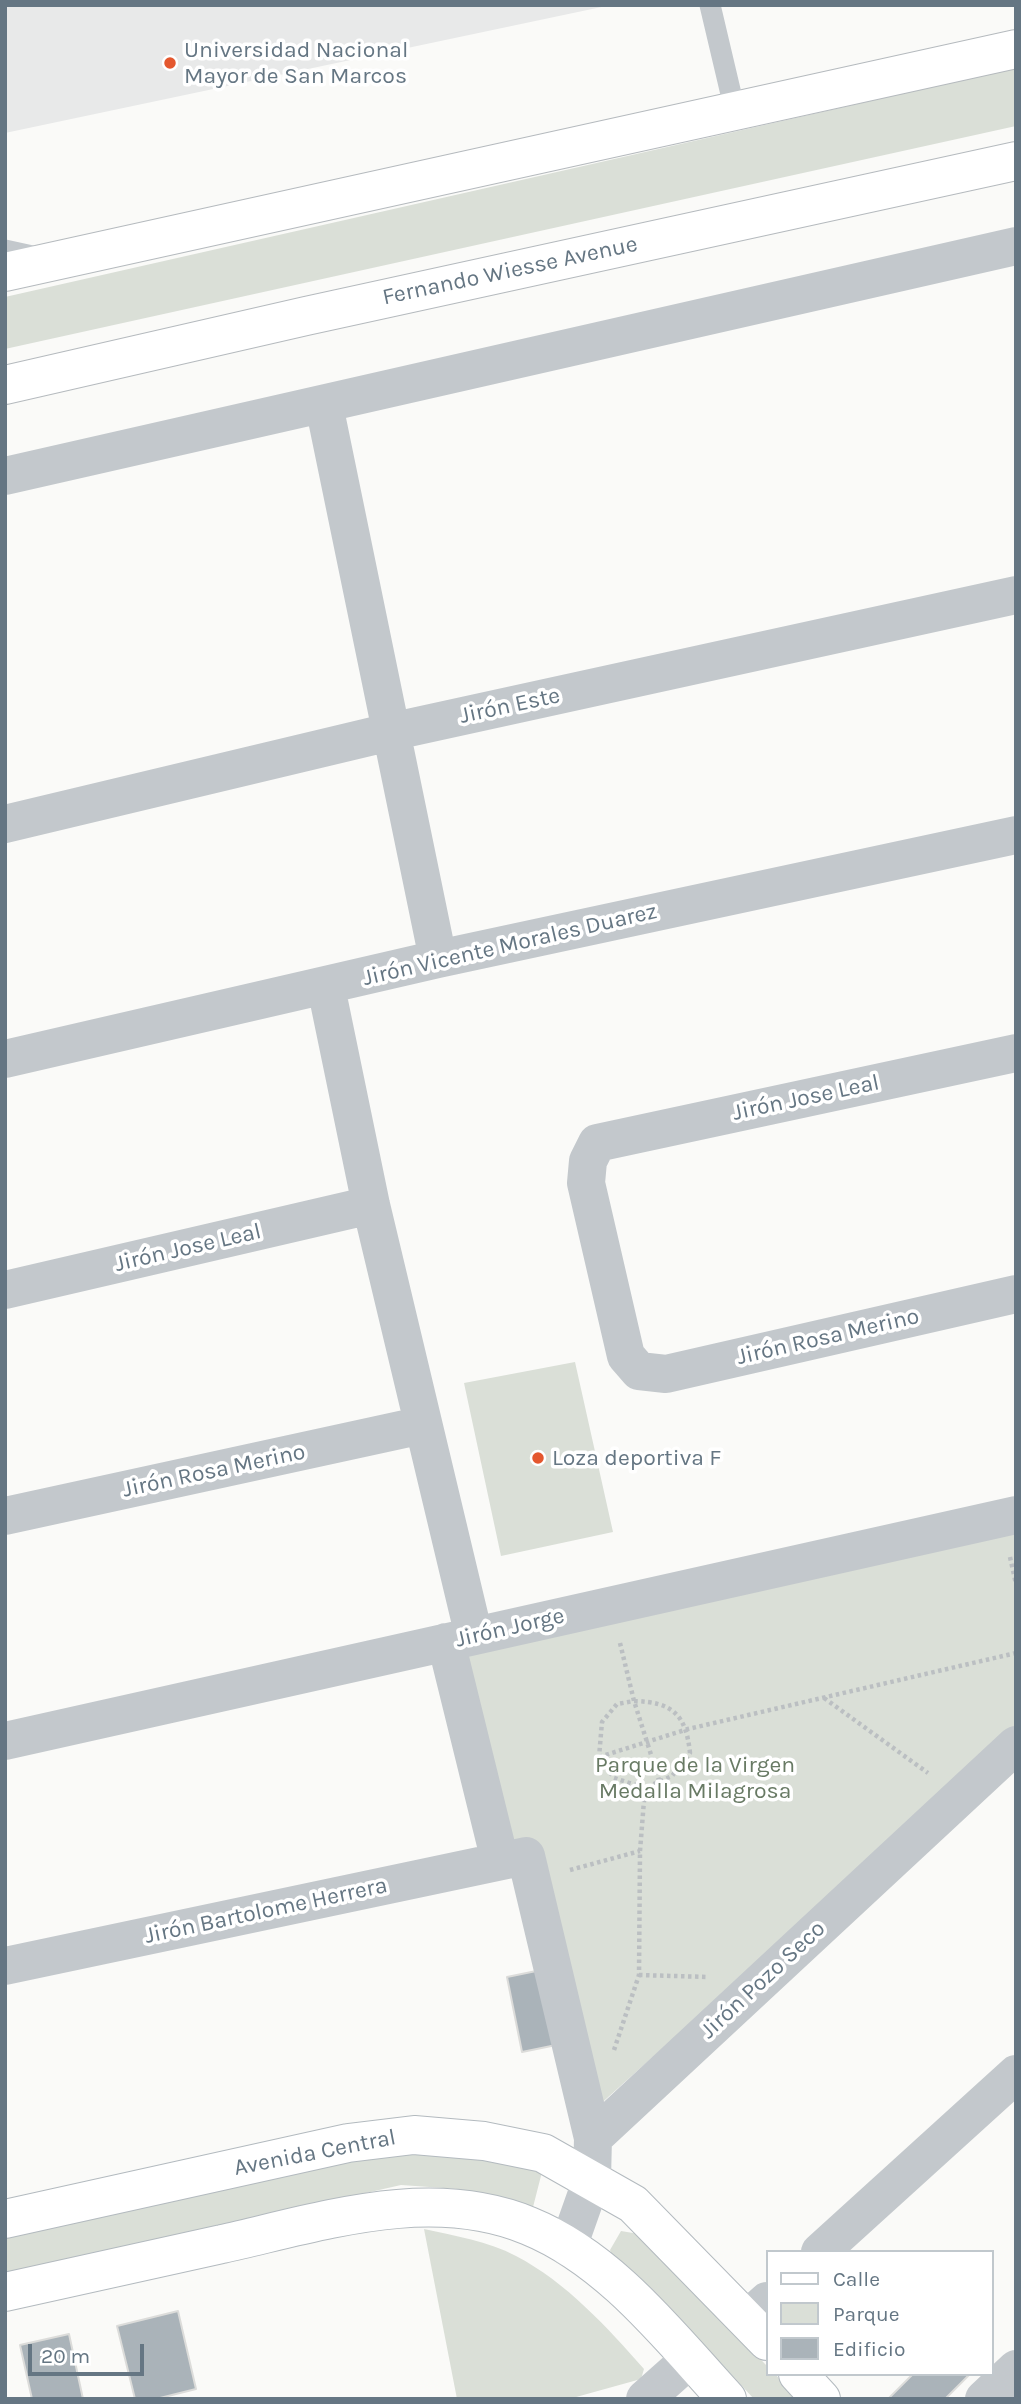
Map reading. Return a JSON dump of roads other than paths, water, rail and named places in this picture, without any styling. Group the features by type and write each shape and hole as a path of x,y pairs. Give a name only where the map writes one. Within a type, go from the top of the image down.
{"main road":[{"path":"5,272 1016,49"},
{"name":"Fernando Wiesse Avenue","path":"5,385 306,316 1016,161"},
{"name":"Avenida Central","path":"5,2219 348,2143 414,2135 484,2141 543,2153 633,2204 760,2320"},
{"path":"5,2292 346,2216 412,2206 480,2213 528,2226 568,2247 608,2275 727,2399"},
{"path":"800,2376 821,2399"}],"street":[{"path":"5,476 1016,246"},
{"path":"324,405 438,958"},
{"name":"Jirón Este","path":"5,824 390,732 1016,595"},
{"name":"Jirón Vicente Morales Duarez","path":"5,1059 326,987 438,958 1016,835"},
{"path":"326,987 371,1205 423,1425 460,1639 593,2138 592,2179 568,2247"},
{"name":"Jirón Jose Leal","path":"639,1371 625,1356 586,1183 588,1161 597,1143 1016,1053"},
{"name":"Jirón Jose Leal","path":"5,1290 371,1205"},
{"name":"Jirón Rosa Merino","path":"639,1371 666,1374 1016,1294"},
{"name":"Jirón Rosa Merino","path":"5,1516 423,1425"},
{"name":"Jirón Jorge","path":"5,1741 1016,1514"},
{"name":"Jirón Pozo Seco","path":"593,2138 1016,1745"},
{"name":"Jirón Bartolome Herrera","path":"5,1966 520,1866"},
{"path":"822,2250 1016,2074"},
{"path":"645,2399 690,2359"},
{"path":"984,2399 1016,2369"}],"lane":[{"path":"710,5 735,111"},
{"path":"5,250 53,261"}],"place":[{"name":"Universidad Nacional Mayor de San Marcos","path":"170,63"},
{"name":"Loza deportiva F","path":"538,1458"}],"park label":[{"name":"Parque de la Virgen Medalla Milagrosa","path":"695,1778"}]}
